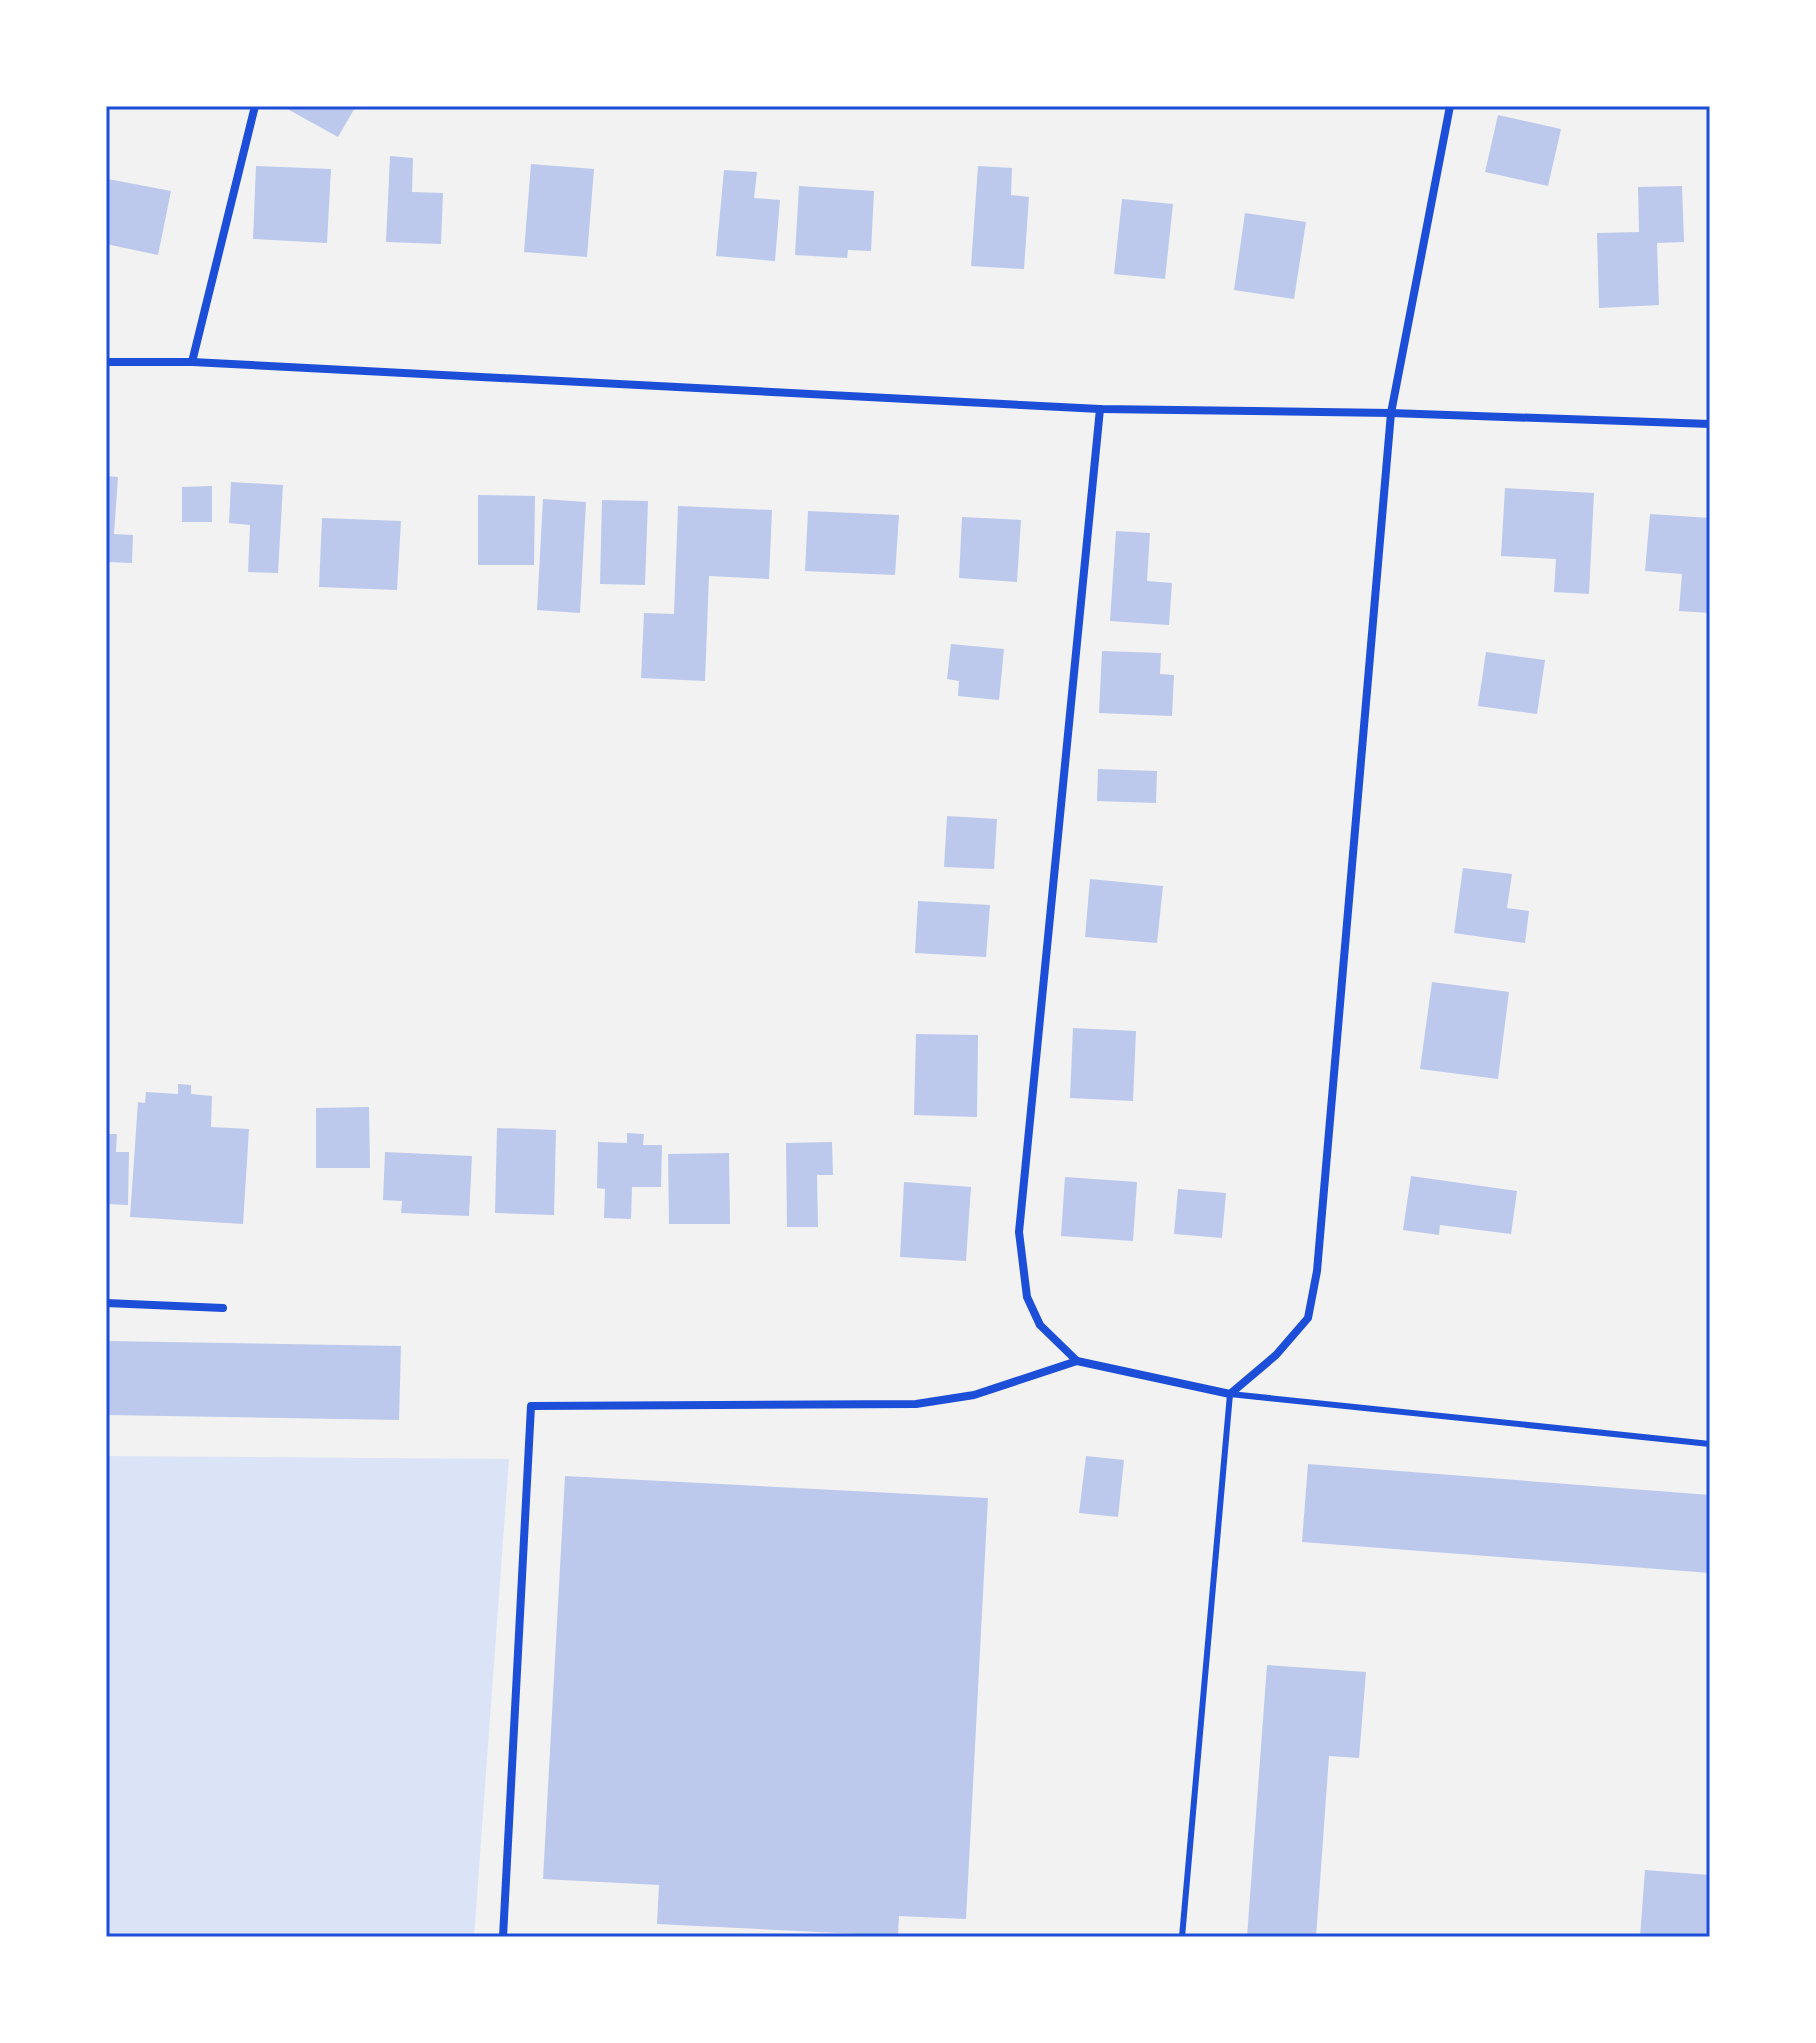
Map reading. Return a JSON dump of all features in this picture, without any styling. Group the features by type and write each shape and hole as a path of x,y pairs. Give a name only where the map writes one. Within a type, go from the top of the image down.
{"street":[{"path":"192,362 255,106"},
{"path":"503,1937 531,1406 916,1404 974,1395 1077,1361 1230,1394 1276,1355 1308,1318 1317,1271 1391,413 1450,106"},
{"path":"106,362 192,362 1100,409 1391,413 1710,424"},
{"path":"1077,1361 1040,1325 1027,1297 1019,1232 1100,409"},
{"path":"106,1303 223,1308"}],"lane":[{"path":"1182,1937 1230,1394 1710,1444"}],"shaded area":[{"path":"106,1456 509,1459 474,1937 106,1937"}],"building":[{"path":"282,106 356,106 338,137"},
{"path":"1498,115 1561,129 1548,186 1485,172"},
{"path":"390,156 413,158 412,192 443,193 441,244 386,242"},
{"path":"531,164 594,169 587,257 524,252"},
{"path":"256,166 331,169 327,243 253,239"},
{"path":"978,166 1012,168 1011,195 1029,197 1024,269 971,266"},
{"path":"724,170 757,172 754,198 780,200 775,261 716,256"},
{"path":"108,179 171,191 158,255 106,244"},
{"path":"799,186 874,191 871,251 848,250 847,258 795,255"},
{"path":"1682,186 1684,242 1657,243 1659,305 1599,308 1597,233 1639,232 1638,187"},
{"path":"1122,199 1173,204 1165,279 1114,274"},
{"path":"1245,213 1306,222 1294,299 1234,290"},
{"path":"106,476 118,477 114,534 133,535 132,563 106,562"},
{"path":"231,482 283,485 278,573 248,572 250,525 229,523"},
{"path":"212,486 212,522 182,522 182,487"},
{"path":"1505,488 1594,493 1589,594 1554,592 1556,559 1501,556"},
{"path":"478,495 535,496 534,565 478,565"},
{"path":"543,499 586,502 580,613 537,610"},
{"path":"602,500 648,501 645,585 600,584"},
{"path":"678,506 772,510 769,579 709,576 705,681 641,678 644,613 674,614"},
{"path":"808,511 899,515 895,575 805,571"},
{"path":"1650,514 1710,518 1710,613 1679,611 1682,574 1645,571"},
{"path":"962,517 1021,520 1017,582 959,578"},
{"path":"322,518 401,521 397,590 319,587"},
{"path":"1116,531 1150,533 1147,581 1172,583 1169,625 1110,621"},
{"path":"951,644 1004,649 999,700 958,696 959,681 947,679"},
{"path":"1102,651 1161,653 1160,674 1174,675 1172,716 1099,713"},
{"path":"1486,652 1545,660 1537,714 1478,706"},
{"path":"1098,769 1157,771 1156,803 1097,801"},
{"path":"947,816 997,819 994,869 944,867"},
{"path":"1463,868 1512,874 1507,908 1529,911 1525,943 1454,933"},
{"path":"1090,879 1163,886 1157,943 1085,937"},
{"path":"918,901 990,905 986,957 915,953"},
{"path":"1432,982 1509,992 1498,1079 1420,1069"},
{"path":"1073,1028 1136,1031 1133,1101 1070,1098"},
{"path":"916,1034 978,1035 977,1117 914,1115"},
{"path":"178,1084 191,1085 191,1094 212,1096 211,1127 249,1129 243,1224 130,1217 138,1102 145,1103 146,1092 178,1094"},
{"path":"369,1107 370,1168 316,1168 316,1108"},
{"path":"497,1128 556,1130 554,1215 495,1213"},
{"path":"627,1133 644,1134 643,1145 662,1145 661,1187 632,1187 631,1219 604,1218 605,1189 597,1188 598,1142 627,1143"},
{"path":"106,1134 117,1134 116,1152 129,1152 128,1205 106,1204"},
{"path":"832,1142 833,1175 817,1175 818,1227 787,1227 786,1143"},
{"path":"385,1152 472,1156 469,1216 401,1213 402,1201 383,1200"},
{"path":"729,1153 730,1224 669,1224 668,1154"},
{"path":"1411,1176 1517,1191 1511,1234 1440,1225 1439,1235 1403,1230"},
{"path":"1065,1177 1137,1182 1133,1241 1061,1236"},
{"path":"904,1182 971,1187 966,1261 900,1257"},
{"path":"1178,1189 1226,1193 1222,1238 1174,1234"},
{"path":"106,1341 401,1346 399,1420 106,1415"},
{"path":"1086,1456 1124,1460 1118,1517 1079,1513"},
{"path":"1308,1464 1710,1495 1710,1573 1302,1542"},
{"path":"565,1476 988,1498 966,1919 899,1916 898,1936 657,1924 659,1885 543,1879"},
{"path":"1267,1665 1366,1672 1359,1758 1329,1756 1316,1937 1247,1937"},
{"path":"1645,1870 1710,1875 1710,1937 1640,1937"}]}
